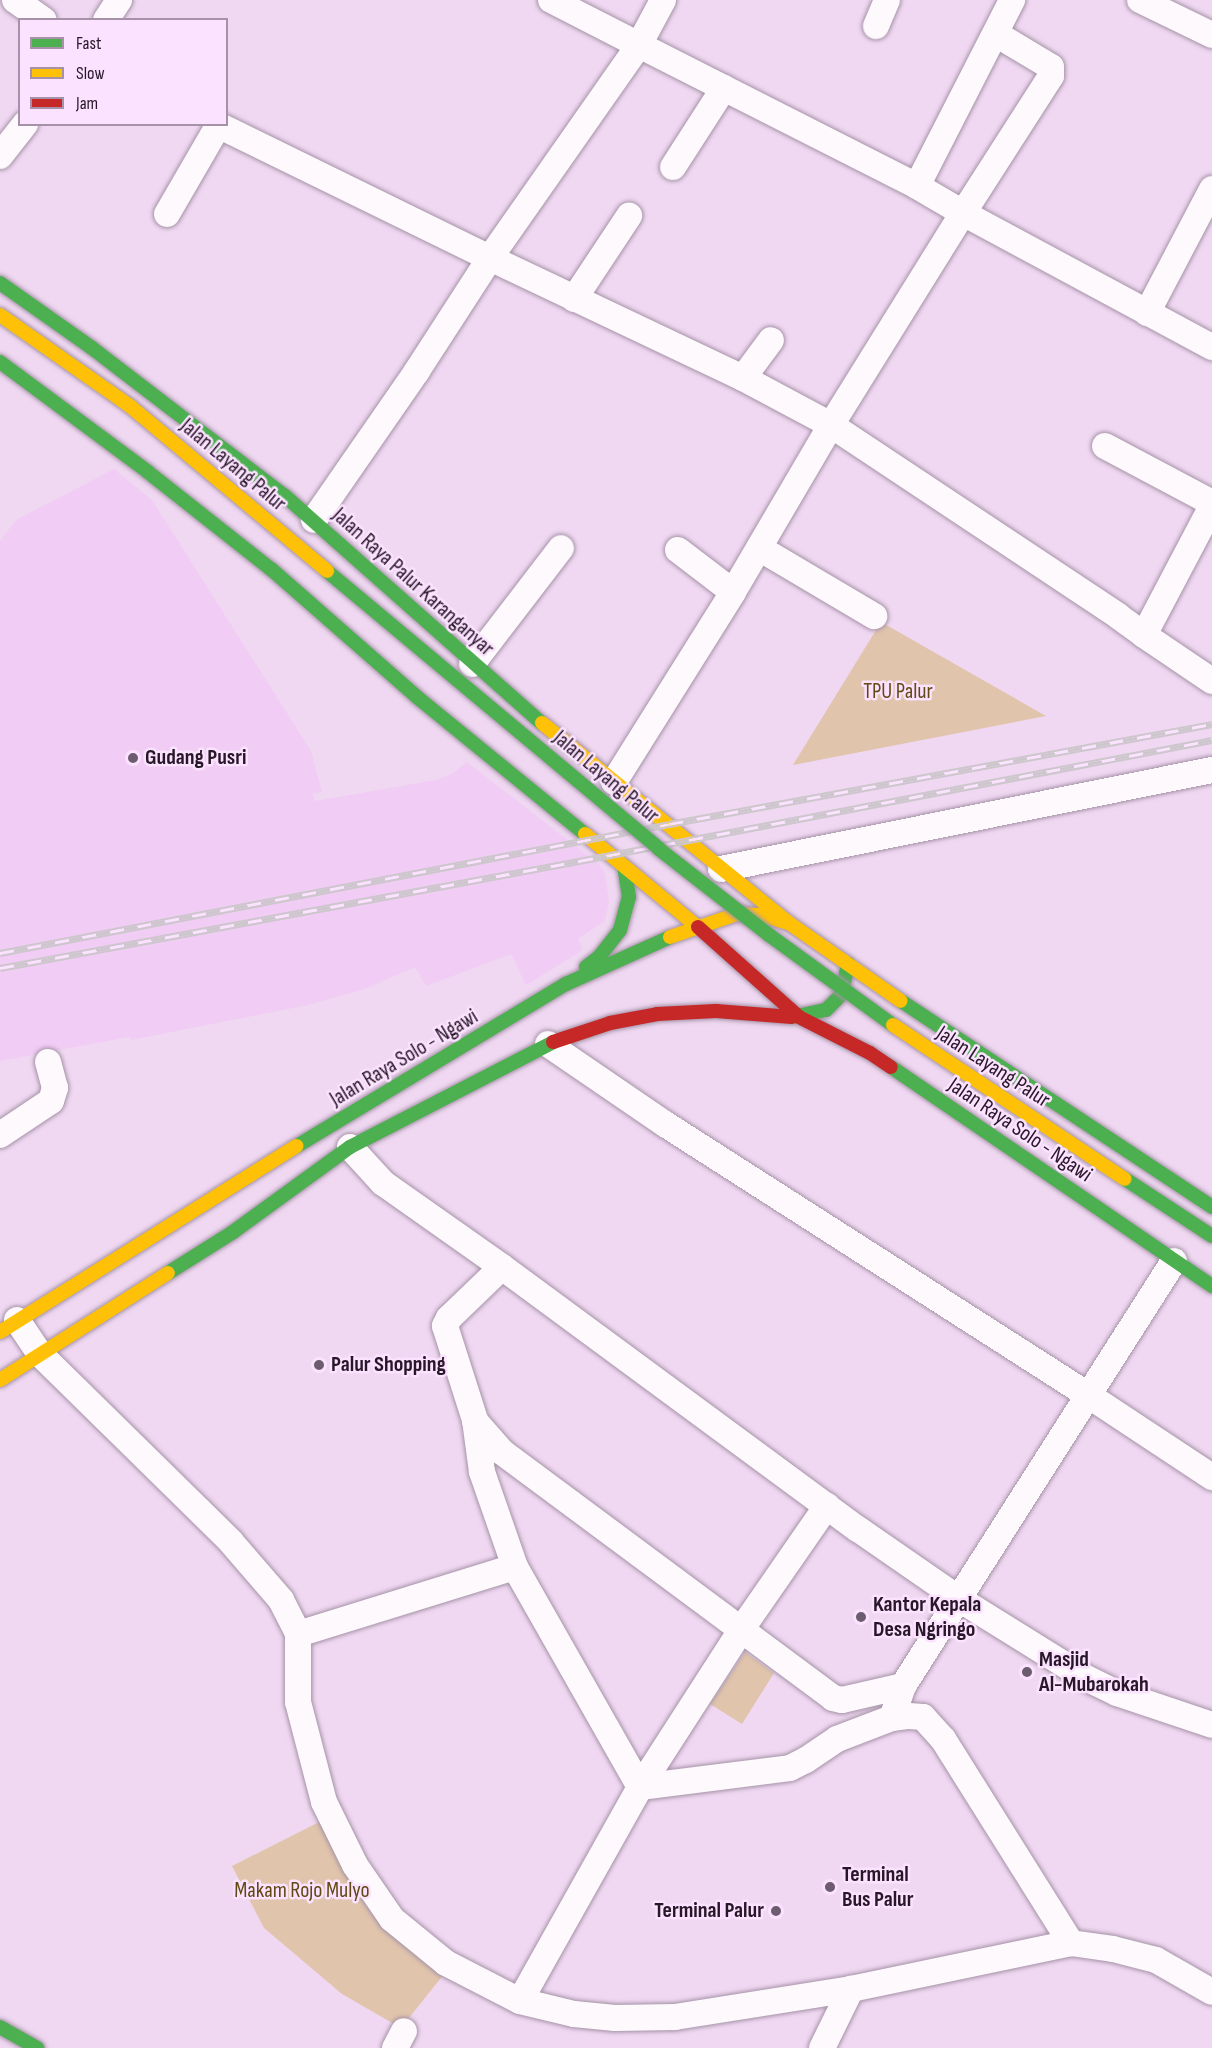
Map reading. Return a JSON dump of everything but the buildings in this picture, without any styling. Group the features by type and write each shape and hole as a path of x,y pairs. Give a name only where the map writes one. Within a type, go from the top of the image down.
{"main road":[{"name":"Jalan Raya Palur Karanganyar","path":"0,283 92,348 314,520 512,699 789,923"},
{"name":"Jalan Layang Palur","path":"0,315 130,406 659,849 769,935 926,1048 1212,1236"},
{"path":"0,363 148,472 262,562 472,743 698,927 799,1017"},
{"name":"Jalan Layang Palur","path":"236,523 327,598"},
{"path":"472,743 494,739 513,722 515,710 512,699"},
{"path":"566,984 599,957 620,930 629,897 624,866"},
{"path":"712,911 736,930"},
{"name":"Jalan Raya Solo - Ngawi","path":"9,1326 345,1116 566,984 651,943 737,914 762,915 789,923 906,1005 1212,1207"},
{"name":"Jalan Raya Solo - Ngawi","path":"799,1017 826,1011 836,1002 846,981 848,964"},
{"path":"821,997 839,1010"},
{"path":"869,1040 882,1011 906,1005"},
{"name":"Jalan Raya Solo - Ngawi","path":"0,1380 39,1353 233,1232 350,1147 548,1044 610,1023 657,1014 716,1011 799,1017 869,1040 1174,1261 1212,1286"},
{"path":"0,2027 37,2048"}],"street":[{"path":"15,0 41,18"},
{"path":"107,18 119,0"},
{"path":"551,0 917,186 1212,347"},
{"path":"314,520 417,371 490,258 639,45 663,0"},
{"path":"876,26 887,0"},
{"path":"917,186 1012,0"},
{"path":"1140,0 1212,35"},
{"path":"614,782 733,592 831,425 1051,76 1051,67 996,34"},
{"path":"673,166 724,88"},
{"path":"0,156 23,126"},
{"path":"167,214 216,126"},
{"path":"219,126 574,299 743,378 831,425 1212,681"},
{"path":"1147,313 1212,189"},
{"path":"574,299 629,216"},
{"path":"743,378 771,340"},
{"path":"1105,446 1212,505 1144,635"},
{"path":"472,664 561,548"},
{"path":"759,548 874,616"},
{"path":"678,550 733,592"},
{"path":"721,869 1212,770"},
{"path":"548,1044 664,1124 1212,1477"},
{"path":"0,1135 51,1101 55,1088 48,1062"},
{"path":"350,1147 383,1183 502,1267 827,1506 959,1599 1086,1678 1117,1693 1212,1725"},
{"path":"892,1718 903,1686 1174,1261"},
{"path":"502,1267 449,1318 445,1326 475,1420 482,1472 515,1567 640,1787"},
{"path":"9,1326 231,1542 277,1594 298,1634 298,1702 308,1748 324,1802 355,1865 392,1919 446,1963 520,2001 574,2014 615,2018 675,2017 851,1989 1071,1943 1113,1949 1156,1960 1212,1992"},
{"path":"475,1420 502,1452 833,1698 842,1700 903,1686"},
{"path":"520,2001 640,1787 741,1630 827,1506"},
{"path":"298,1634 515,1567"},
{"path":"640,1787 790,1768 837,1739 892,1718 923,1717 933,1725 1071,1943"},
{"path":"822,2048 851,1989"}],"shaded area":[{"path":"114,469 152,500 311,751 322,792 313,794 315,801 436,780 453,773 467,762 599,864 605,873 609,901 605,921 578,939 583,950 526,985 511,954 426,986 415,967 365,989 308,1005 131,1040 129,1037 0,1061 0,541 16,520"}],"green space":[{"name":"TPU Palur","path":"881,622 1046,716 793,765"},
{"path":"745,1652 774,1673 742,1724 710,1704"},
{"name":"Makam Rojo Mulyo","path":"321,1821 379,1923 444,1974 401,2028 342,1994 264,1928 232,1866"}],"railway":[{"path":"0,953 669,824 1212,724"},
{"path":"0,968 579,861 1212,740"}],"traffic: fast":[{"path":"0,283 92,348 285,496 542,723"},
{"path":"0,362 148,472 271,569 417,697 585,834"},
{"path":"327,571 659,849 769,935 893,1025"},
{"path":"586,967 599,957 620,930 629,897 624,866"},
{"path":"297,1146 566,984 670,937"},
{"path":"792,1017 826,1010 841,995 848,964"},
{"path":"901,1001 1212,1207"},
{"path":"168,1273 233,1232 350,1147 553,1042"},
{"path":"891,1067 1212,1286"},
{"path":"1125,1179 1212,1236"},
{"path":"0,2027 37,2048"}],"traffic: slow":[{"path":"0,315 130,406 327,571"},
{"path":"542,723 789,923"},
{"path":"585,834 698,927"},
{"path":"670,937 737,914 762,915 789,923 901,1001"},
{"path":"893,1025 1125,1179"},
{"path":"0,1332 297,1146"},
{"path":"0,1380 168,1273"}],"traffic: jam":[{"path":"698,927 799,1017 870,1053 891,1067"},
{"path":"553,1042 610,1023 657,1014 716,1011 792,1017"}],"place":[{"name":"Gudang Pusri","path":"133,758"},
{"name":"Palur Shopping","path":"319,1365"},
{"name":"Kantor Kepala Desa Ngringo","path":"861,1617"},
{"name":"Masjid Al-Mubarokah","path":"1027,1672"},
{"name":"Terminal Bus Palur","path":"830,1887"},
{"name":"Terminal Palur","path":"776,1911"}]}
